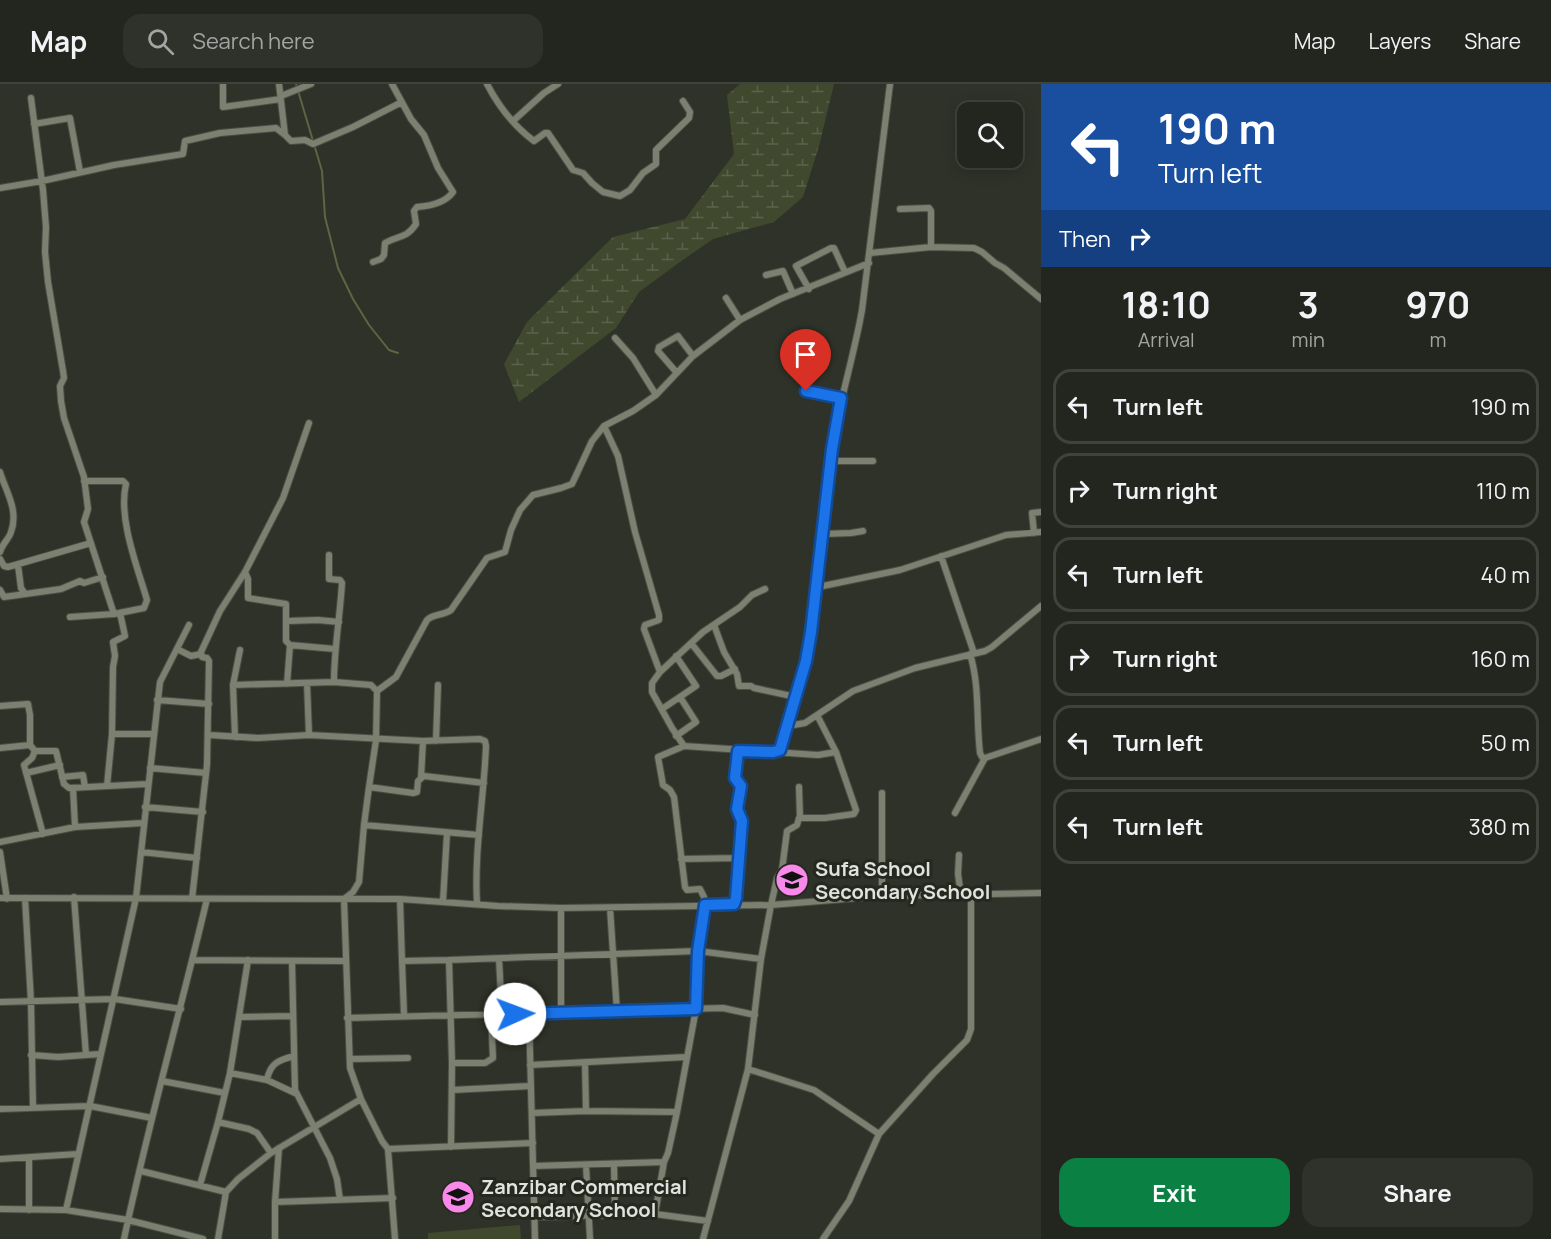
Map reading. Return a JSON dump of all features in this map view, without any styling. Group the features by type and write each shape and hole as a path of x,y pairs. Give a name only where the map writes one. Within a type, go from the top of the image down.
{"street":[{"path":"223,84 224,107 281,98 311,84"},
{"path":"279,84 285,135"},
{"path":"374,262 384,255 385,243 404,237 412,230 416,224 414,211 417,207 440,201 453,192 438,168 424,135 411,119 392,84"},
{"path":"488,84 513,121 534,141 548,133 573,170 583,173 603,192 620,196 630,190 643,173 656,164 656,150 689,118 690,112 683,101"},
{"path":"513,121 558,84"},
{"path":"777,752 780,750 788,726 806,661 818,587 831,461 841,398 857,337 869,263 890,84"},
{"path":"31,98 42,181 46,261 64,378 60,386 61,401 64,418 84,481 88,509 84,522 125,636 113,642 115,656 112,734 106,786"},
{"path":"0,188 183,154 185,141 220,133 276,128 291,141 305,140 314,144 402,102"},
{"path":"34,124 70,118 80,172"},
{"path":"900,209 929,208 931,211 931,247"},
{"path":"870,253 931,247 978,250 1041,299"},
{"path":"766,275 796,266 833,248 845,272"},
{"path":"377,691 396,677 427,620 431,616 443,615 451,610 487,558 505,552 520,510 533,495 572,484 592,441 604,426 633,411 656,395 693,356 756,310 869,263"},
{"path":"796,266 809,288"},
{"path":"783,271 793,294"},
{"path":"726,298 740,320"},
{"path":"677,373 658,351 659,347 678,336 693,356"},
{"path":"615,338 633,358 656,395"},
{"path":"806,391 841,398"},
{"path":"201,654 220,611 245,572 283,498 309,423"},
{"path":"604,426 618,456 635,532 659,615 659,620 645,625 644,629 660,672"},
{"path":"831,461 873,461"},
{"path":"0,472 15,511 10,536 0,552"},
{"path":"70,617 144,608 147,600 131,544 123,501 126,483 123,481 84,481"},
{"path":"818,587 885,574 1006,535 1038,532 1032,514 1041,512"},
{"path":"823,534 863,531"},
{"path":"0,559 4,566 18,565 91,543"},
{"path":"329,555 329,577 331,580 340,580 342,583 334,682"},
{"path":"941,556 972,653 977,687 976,727 980,753 985,758"},
{"path":"18,565 21,588 25,594"},
{"path":"245,572 248,579 247,597 285,602 287,621 284,638 290,645 335,649"},
{"path":"0,590 4,597 61,589 103,577"},
{"path":"684,746 676,736 651,688 652,683 660,672 691,643 740,607 752,595 765,589"},
{"path":"788,726 805,723 853,691 915,668 992,647 1041,606"},
{"path":"287,621 339,622"},
{"path":"714,625 724,652 735,669 739,686 751,686 796,697"},
{"path":"66,1210 136,898 160,682 189,626"},
{"path":"691,643 717,676 735,669"},
{"path":"287,684 290,645"},
{"path":"177,649 191,656 201,654"},
{"path":"235,737 233,685 240,650"},
{"path":"192,899 203,812 209,735 209,661 201,654"},
{"path":"662,708 695,689 696,684 676,656"},
{"path":"233,685 334,682 372,685 377,691 376,740 364,825 359,882 353,892 344,899"},
{"path":"307,684 309,735"},
{"path":"436,741 438,685"},
{"path":"676,736 696,722 680,697"},
{"path":"157,700 209,704"},
{"path":"0,706 26,704 29,706 30,745 35,752"},
{"path":"799,818 825,818 850,815 856,812 851,790 836,752 817,715"},
{"path":"112,734 154,734"},
{"path":"209,735 275,738 309,735 376,740 480,739 484,741 486,746 484,783 476,873 477,903"},
{"path":"955,813 985,758 1041,739"},
{"path":"369,787 413,793 418,789 421,778 423,741"},
{"path":"0,748 30,745"},
{"path":"655,1214 696,1009 698,951 705,905 700,890 687,891 685,887 674,797 663,785 658,757 684,746 818,755 836,752"},
{"path":"35,752 56,751 66,786 73,788 147,784"},
{"path":"734,904 742,821 737,809 741,786 735,778 738,751"},
{"path":"35,752 32,758 24,763 43,834"},
{"path":"26,773 60,765"},
{"path":"150,768 206,773"},
{"path":"62,777 83,775 85,787"},
{"path":"421,778 484,783"},
{"path":"73,788 75,826"},
{"path":"703,1239 748,1069 761,959 777,878 782,870 787,831 797,825 799,818 799,788"},
{"path":"882,793 882,896"},
{"path":"145,807 203,812"},
{"path":"0,842 75,826 143,824"},
{"path":"364,825 479,835"},
{"path":"443,902 447,833"},
{"path":"0,852 4,898 301,897 610,908 771,905 882,896 1041,893"},
{"path":"141,852 197,858"},
{"path":"959,855 958,874 962,896"},
{"path":"681,859 739,858"},
{"path":"823,1239 849,1201 879,1134 967,1040 971,1029 970,895"},
{"path":"74,897 86,1055"},
{"path":"25,898 31,1002 33,1108"},
{"path":"124,1239 207,899"},
{"path":"344,899 351,1077 388,1149 395,1239"},
{"path":"400,899 404,1015"},
{"path":"561,908 561,1013"},
{"path":"610,908 616,1012"},
{"path":"402,961 698,951 761,959"},
{"path":"499,959 502,1015"},
{"path":"192,960 346,961"},
{"path":"200,1185 219,1122 230,1073 248,960"},
{"path":"449,960 452,1063 451,1147"},
{"path":"292,961 295,1090 330,1158 337,1179 340,1200"},
{"path":"0,1002 115,999 181,1009"},
{"path":"347,1018 723,1008 755,1015"},
{"path":"529,1014 535,1239"},
{"path":"452,1063 485,1063 493,1058 491,1015"},
{"path":"240,1017 293,1016"},
{"path":"31,1056 100,1054"},
{"path":"267,1080 269,1070 273,1065 279,1060 294,1056"},
{"path":"530,1065 686,1057"},
{"path":"350,1059 408,1058"},
{"path":"585,1063 586,1111"},
{"path":"748,1069 814,1090 879,1134"},
{"path":"230,1073 267,1080 297,1095"},
{"path":"162,1081 225,1093"},
{"path":"452,1090 531,1086"},
{"path":"218,1239 226,1192 238,1179 279,1148 361,1099"},
{"path":"0,1109 90,1106 152,1118"},
{"path":"532,1113 677,1112"},
{"path":"219,1122 257,1133 272,1153"},
{"path":"388,1149 533,1143"},
{"path":"275,1239 279,1148"},
{"path":"0,1159 78,1154"},
{"path":"29,1158 29,1210"},
{"path":"533,1166 664,1162"},
{"path":"614,1164 615,1215"},
{"path":"586,1165 590,1239"},
{"path":"141,1171 226,1192"},
{"path":"275,1202 393,1198"},
{"path":"0,1209 66,1210 128,1220 203,1239"},
{"path":"535,1217 655,1214 708,1221"}],"green space":[{"path":"740,84 834,84 819,146 803,197 774,222 713,239 680,262 639,292 616,328 519,402 504,364 527,322 613,237 685,219 734,154 727,95"},
{"path":"520,1225 521,1239 428,1239 428,1233"}],"waterway":[{"path":"296,84 322,171 325,217 338,268 369,325 389,350 398,353"}],"place":[{"name":"Sufa School Secondary School","path":"792,880"},
{"name":"Zanzibar Commercial Secondary School","path":"458,1197"}],"route":[{"path":"515,1014 696,1009 698,951 705,905 734,904 736,898 742,821 737,809 741,786 735,778 738,751 777,752 780,750 806,661 818,587 832,449 841,398 806,391"}]}
